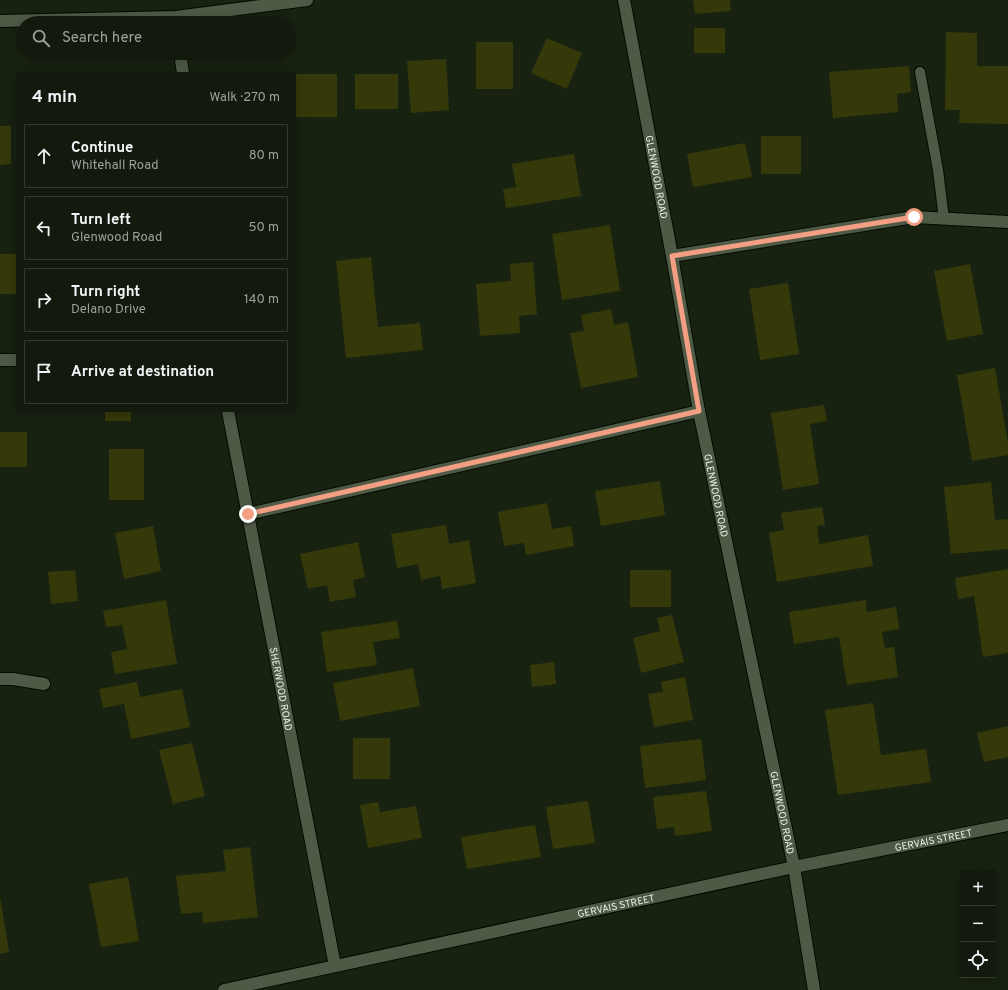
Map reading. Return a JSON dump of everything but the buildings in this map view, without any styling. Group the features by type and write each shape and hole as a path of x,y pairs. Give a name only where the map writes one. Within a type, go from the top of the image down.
{"street":[{"path":"202,16 307,0"},
{"name":"GLENWOOD ROAD","path":"624,0 672,256 699,411 794,866 814,990"},
{"path":"0,21 16,21"},
{"path":"181,60 183,72"},
{"path":"672,256 914,217 1008,222"},
{"path":"0,360 16,360"},
{"path":"248,514 699,411"},
{"name":"SHERWOOD ROAD","path":"228,412 335,966"},
{"path":"0,678 44,684"},
{"name":"GERVAIS STREET","path":"224,990 794,866 1008,825"}],"lane":[{"path":"920,72 938,170 944,219"}],"route":[{"path":"248,514 699,411 672,256 914,217"}]}
